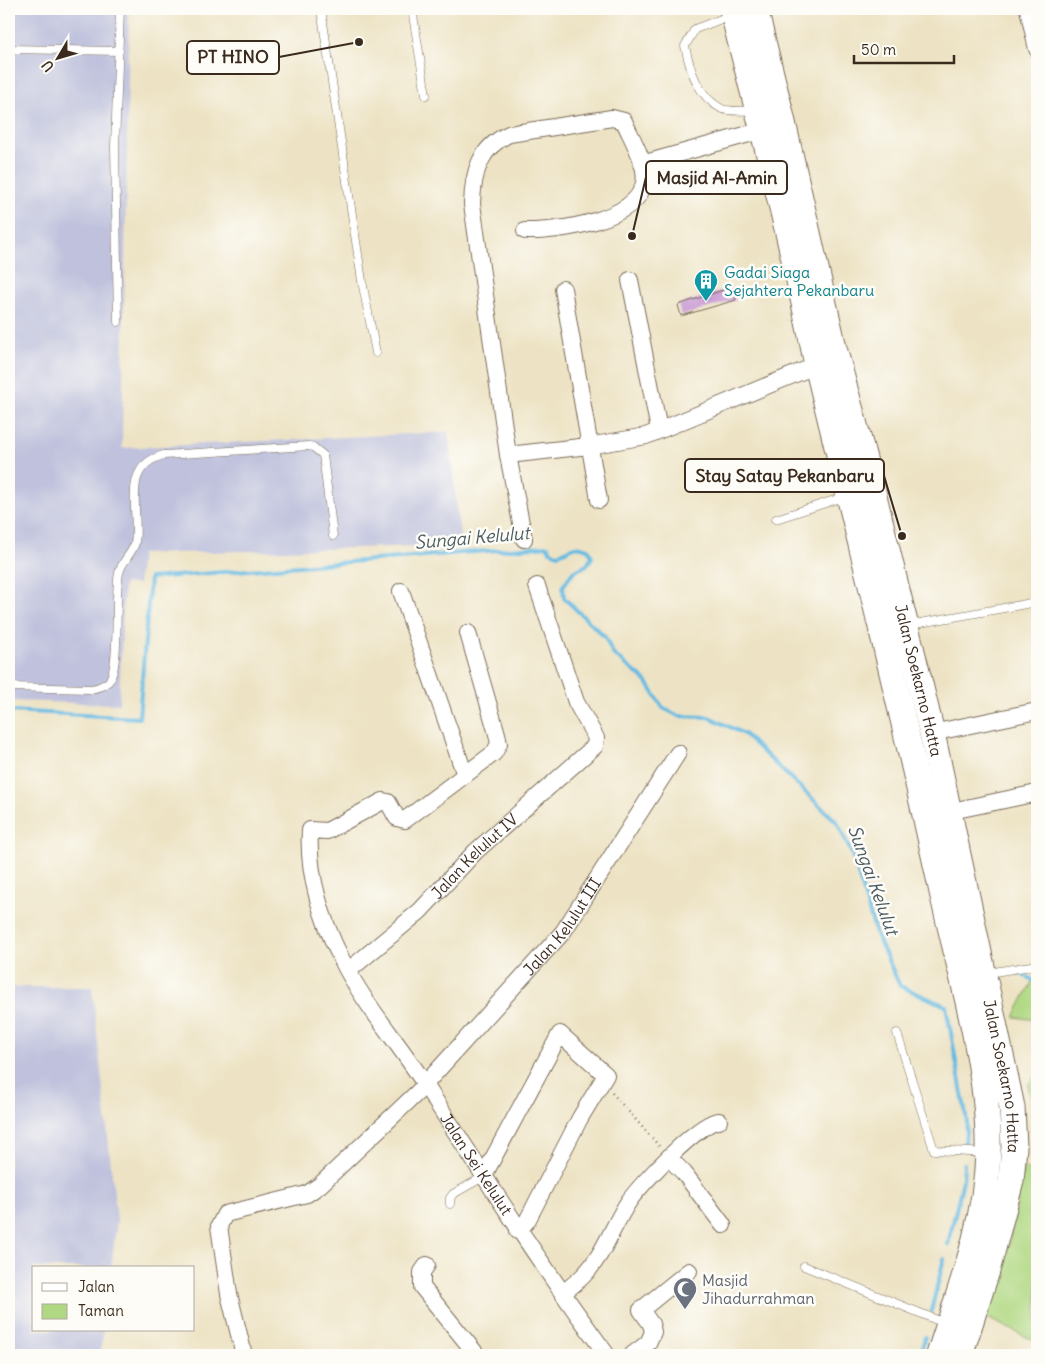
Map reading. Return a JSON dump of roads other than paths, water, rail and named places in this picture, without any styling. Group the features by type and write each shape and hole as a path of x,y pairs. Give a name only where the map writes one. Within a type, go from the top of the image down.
{"main road":[{"name":"Jalan Soekarno Hatta","path":"740,11 761,120 804,298 817,366 849,495 872,541 905,626 932,733 947,812 1012,1107 1014,1147 1011,1181 987,1271 960,1355"},
{"name":"Jalan Soekarno Hatta","path":"740,11 782,118 834,348 926,811 966,995 986,1112 988,1153 980,1224 939,1355"}],"street":[{"path":"1028,9 1037,49"},
{"path":"524,539 508,455 472,204 473,183 483,154 495,140 509,134 612,118 624,121 642,164 645,182 639,194 626,206 582,226 550,232 525,231"},
{"path":"642,164 761,120"},
{"path":"630,280 659,430"},
{"path":"563,289 599,500"},
{"path":"508,455 589,446 646,436 817,366"},
{"name":"Jalan Kelulut IV","path":"348,972 420,911 475,852 591,751 596,738 576,702 537,586"},
{"path":"401,591 465,775 494,753 499,744 468,633"},
{"path":"932,733 1037,711"},
{"name":"Jalan Kelulut III","path":"244,1355 229,1294 219,1226 220,1219 225,1214 307,1194 314,1190 425,1084 563,932 678,753"},
{"name":"Jalan Sei Kelulut","path":"465,775 405,820 397,818 388,802 384,801 327,832 310,830 309,852 318,899 348,972 425,1084 518,1231 608,1355"},
{"path":"947,812 1037,793"},
{"path":"483,1177 560,1034 604,1080 580,1118 527,1221 518,1231"},
{"path":"563,1293 584,1276 602,1250 630,1200 668,1158 706,1124 719,1121"},
{"path":"668,1158 684,1174 723,1225"},
{"path":"427,1264 422,1272 422,1287 477,1355"},
{"path":"632,1355 648,1343 653,1332 651,1324 641,1310 689,1271"}],"lane":[{"path":"118,322 115,146 120,9"},
{"path":"321,9 362,281 376,353"},
{"path":"412,9 426,95"},
{"path":"740,11 695,29 685,46 689,67 699,87 708,99 723,110 761,120"},
{"path":"9,49 119,51"},
{"path":"9,687 91,689 100,687 112,675 119,570 134,543 136,481 144,463 152,458 209,452 313,447 323,455 333,536"},
{"path":"776,519 849,495"},
{"path":"905,626 1037,602"},
{"path":"982,974 1037,965"},
{"path":"897,1033 934,1150 988,1153"},
{"path":"450,1204 450,1198 453,1194 483,1177"},
{"path":"804,1266 949,1324"}],"waterway":[{"name":"Sungai Kelulut","path":"9,711 139,718 150,578 548,546 550,551 558,554 576,547 589,550 592,557 587,565 573,572 563,586 564,598 605,637 613,654 646,681 663,708 679,716 709,717 744,734 837,822 852,854 876,934 900,986 946,1006 967,1121 965,1143"},
{"path":"1019,973 1037,982"},
{"path":"948,1244 963,1180 964,1164"},
{"path":"931,1311 944,1259"},
{"path":"920,1355 925,1337"}],"place":[{"name":"PT HINO","path":"359,42"},
{"name":"Masjid Al-Amin","path":"632,236"},
{"name":"Gadai Siaga Sejahtera Pekanbaru","path":"706,302"},
{"name":"Stay Satay Pekanbaru","path":"902,536"},
{"name":"Masjid Jihadurrahman","path":"685,1310"}]}
